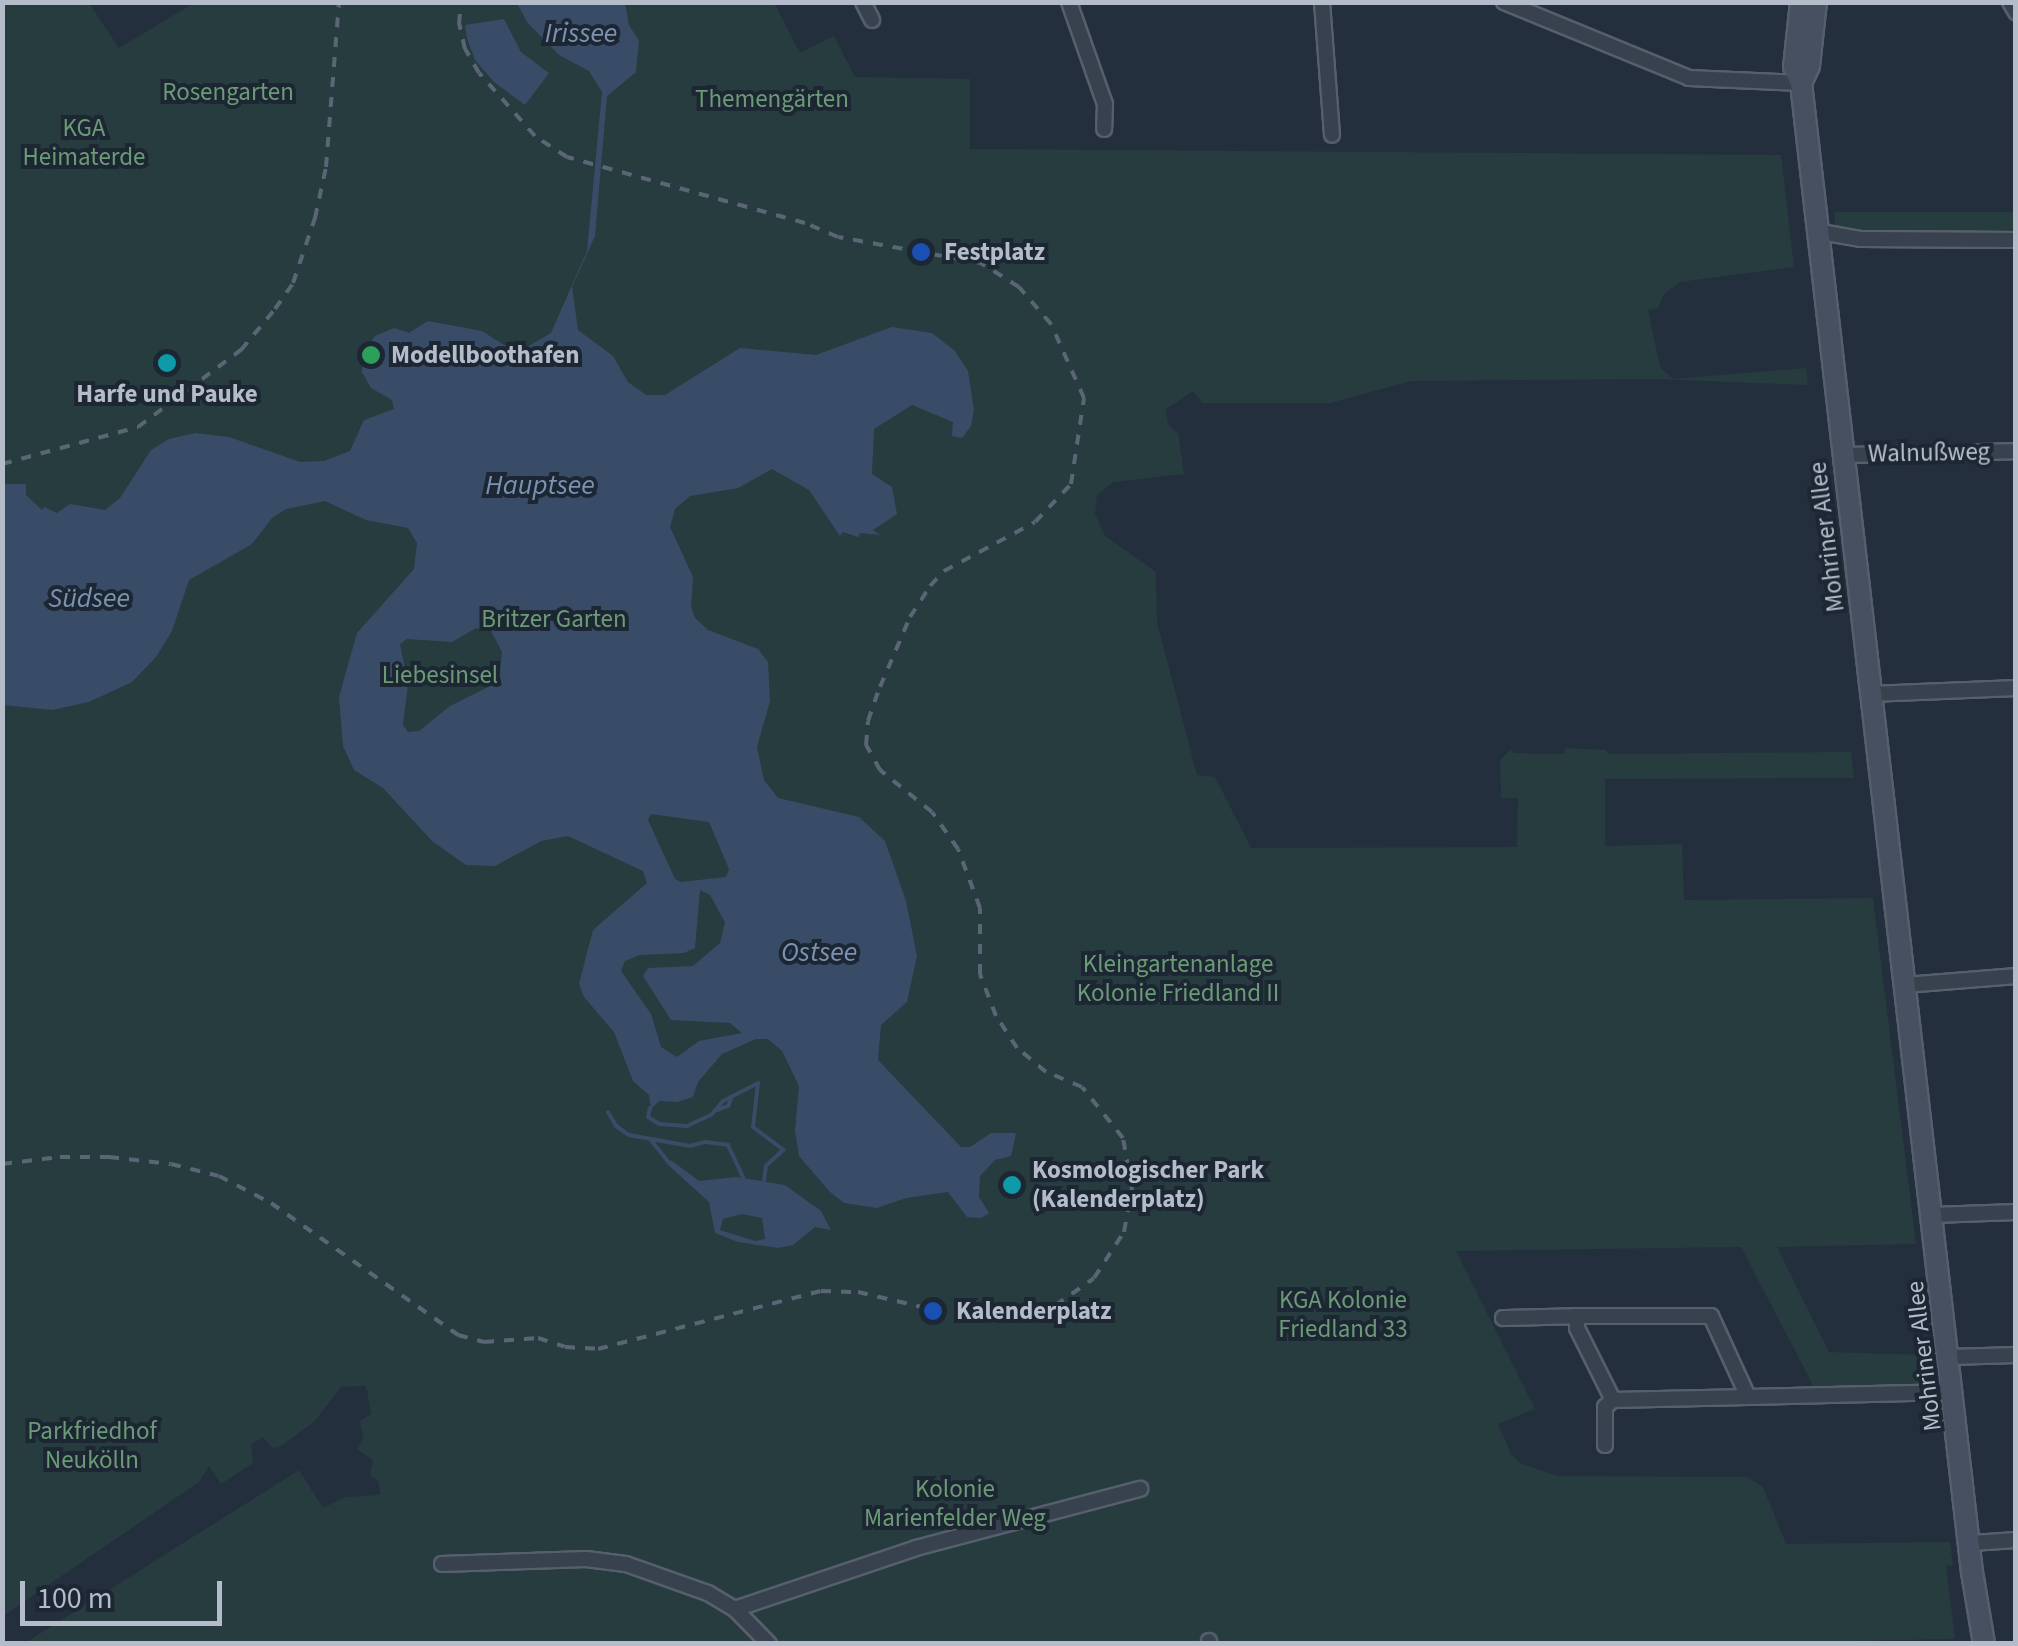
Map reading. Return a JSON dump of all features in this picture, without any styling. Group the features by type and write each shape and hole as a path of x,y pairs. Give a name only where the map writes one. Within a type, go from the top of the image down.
{"main road":[{"name":"Mohriner Allee","path":"1800,2 1794,67 1802,83 1842,455 1984,1644"},
{"path":"1802,83 1809,66 1816,2"}],"street":[{"path":"1069,2 1105,104 1104,129"},
{"path":"1322,2 1332,135"},
{"path":"1504,2 1689,78 1802,83"},
{"path":"2010,2 2016,12"},
{"path":"863,3 872,20"},
{"path":"1816,231 1856,238 2016,240"},
{"name":"Walnußweg","path":"1842,455 2016,450"},
{"path":"1871,694 2016,688"},
{"path":"1906,984 2016,976"},
{"path":"1933,1215 2016,1212"},
{"path":"1577,1316 1576,1328 1613,1400"},
{"path":"1502,1318 1711,1316 1748,1397"},
{"path":"1950,1357 2016,1355"},
{"path":"1606,1445 1605,1407 1613,1400 1954,1392"},
{"path":"734,1609 916,1548 1140,1489"},
{"path":"1972,1544 2016,1540"},
{"path":"442,1564 586,1559 626,1564 665,1574 734,1609 770,1644"}],"green space":[{"name":"Britzer Garten","path":"3,3 89,3 119,48 194,3 774,3 800,53 834,36 855,77 970,79 970,149 1781,155 1794,267 1680,282 1664,294 1658,308 1648,310 1660,367 1673,379 1806,368 1808,385 1655,379 1411,381 1330,403 1202,403 1193,391 1166,409 1168,424 1178,433 1184,474 1113,482 1097,495 1095,514 1105,536 1156,572 1157,622 1197,775 1215,777 1251,848 1517,847 1518,798 1501,798 1500,760 1511,749 1514,753 1564,754 1565,748 1605,750 1609,754 1851,752 1854,778 1605,779 1605,846 1682,844 1684,900 1873,898 1916,1244 1777,1247 1829,1352 1928,1355 1932,1385 1814,1387 1741,1247 1456,1251 1535,1409 1498,1424 1511,1454 1520,1463 1557,1476 1747,1477 1763,1487 1786,1544 1950,1542 1953,1565 1946,1566 1955,1639 1696,1644 25,1643 299,1470 323,1508 345,1497 380,1495 379,1482 370,1475 373,1460 357,1449 363,1437 360,1421 371,1414 367,1390 365,1386 341,1387 314,1422 279,1447 272,1448 263,1437 251,1444 253,1463 221,1484 209,1466 199,1482 3,1616"},
{"path":"1835,212 2015,212 2015,233 1835,233"}],"water":[{"name":"Hauptsee","path":"517,3 625,3 629,25 639,41 636,72 607,96 595,236 572,287 578,330 613,356 628,382 646,395 665,395 740,348 816,355 892,327 932,333 955,351 968,371 974,410 971,426 962,438 952,436 953,422 912,405 874,429 872,474 892,487 897,514 873,530 880,535 860,533 858,537 843,532 840,536 809,490 772,469 738,488 690,496 675,509 670,527 693,577 691,607 695,618 708,630 758,649 768,662 770,701 757,747 764,780 778,798 859,817 885,841 906,901 917,956 907,1002 881,1025 878,1060 961,1147 970,1147 991,1133 1016,1133 1011,1156 995,1160 980,1176 979,1197 989,1213 981,1218 967,1217 948,1192 906,1198 877,1208 844,1203 830,1192 799,1156 795,1131 799,1086 782,1051 768,1039 756,1039 722,1054 698,1082 693,1097 677,1102 659,1101 651,1109 649,1095 633,1081 614,1032 584,997 579,984 593,930 647,883 643,871 568,836 541,841 495,866 466,865 432,841 383,788 354,770 343,746 339,697 357,633 414,569 417,543 408,528 366,520 325,501 286,509 272,518 252,544 189,580 172,631 156,657 132,682 89,702 52,710 3,705 3,484 26,484 26,495 42,510 44,507 57,513 70,504 105,510 120,498 151,450 169,439 195,433 229,437 300,462 324,461 350,451 364,420 394,409 392,400 371,388 362,372 363,352 375,336 394,328 409,333 428,321 482,331 504,345 525,348 551,333 587,251 602,92 589,71 559,55 527,22","holes":["476,628 491,631 502,652 500,674 488,687 450,706 419,731 408,732 403,725 408,685 400,644 407,639 452,642","651,814 709,822 729,869 726,877 681,882 675,879 648,820","700,890 710,895 725,922 720,943 693,966 648,968 643,976 671,1020 730,1023 742,1033 699,1041 677,1057 661,1047 651,1014 621,971 625,961 640,955 684,953 695,948"]},
{"path":"504,19 521,52 549,73 525,105 494,82 475,60 467,38 465,25"},
{"path":"671,1160 699,1181 736,1177 785,1185 821,1211 831,1230 815,1227 793,1245 778,1248 738,1242 715,1233 709,1202 668,1165","holes":["742,1214 762,1218 765,1239 755,1241 720,1230 723,1219"]}],"waterway":[{"path":"650,1108 648,1117 659,1124 687,1126 711,1115 723,1101 758,1083 753,1127 783,1150 766,1166 764,1180"},
{"path":"717,1110 728,1106 731,1099"},
{"path":"608,1112 616,1126 629,1135 690,1146 705,1142 728,1145 744,1179"},
{"path":"651,1140 668,1162"}],"railway":[{"path":"2,464 138,427 241,350 275,309 293,283 315,218 326,167 339,2"},
{"path":"2,1164 60,1157 109,1157 171,1164 219,1176 271,1203 458,1335 484,1342 538,1338 565,1347 598,1349 821,1291 858,1292 982,1321 1039,1317 1094,1278 1124,1232 1132,1189 1123,1138 1082,1087 1046,1072 1017,1048 996,1016 980,974 980,908 958,849 932,812 880,770 866,745 868,721 880,687 910,617 930,586 944,571 1035,522 1071,484 1084,398 1051,324 1019,287 981,263 838,237 805,223 567,157 535,136 479,73 465,49 459,24 461,2"}],"place":[{"name":"Festplatz","path":"921,252"},
{"name":"Modellboothafen","path":"371,355"},
{"name":"Harfe und Pauke","path":"167,363"},
{"name":"Kosmologischer Park (Kalenderplatz)","path":"1012,1185"},
{"name":"Kalenderplatz","path":"933,1311"}],"water label":[{"name":"Irissee","path":"581,33"},
{"name":"Südsee","path":"89,598"},
{"name":"Ostsee","path":"819,952"}],"park label":[{"name":"Rosengarten","path":"228,92"},
{"name":"Themengärten","path":"772,99"},
{"name":"KGA Heimaterde","path":"84,144"},
{"name":"Liebesinsel","path":"440,675"},
{"name":"Kleingartenanlage Kolonie Friedland II","path":"1178,980"},
{"name":"KGA Kolonie Friedland 33","path":"1343,1316"},
{"name":"Parkfriedhof Neukölln","path":"92,1446"},
{"name":"Kolonie Marienfelder Weg","path":"955,1504"}]}
